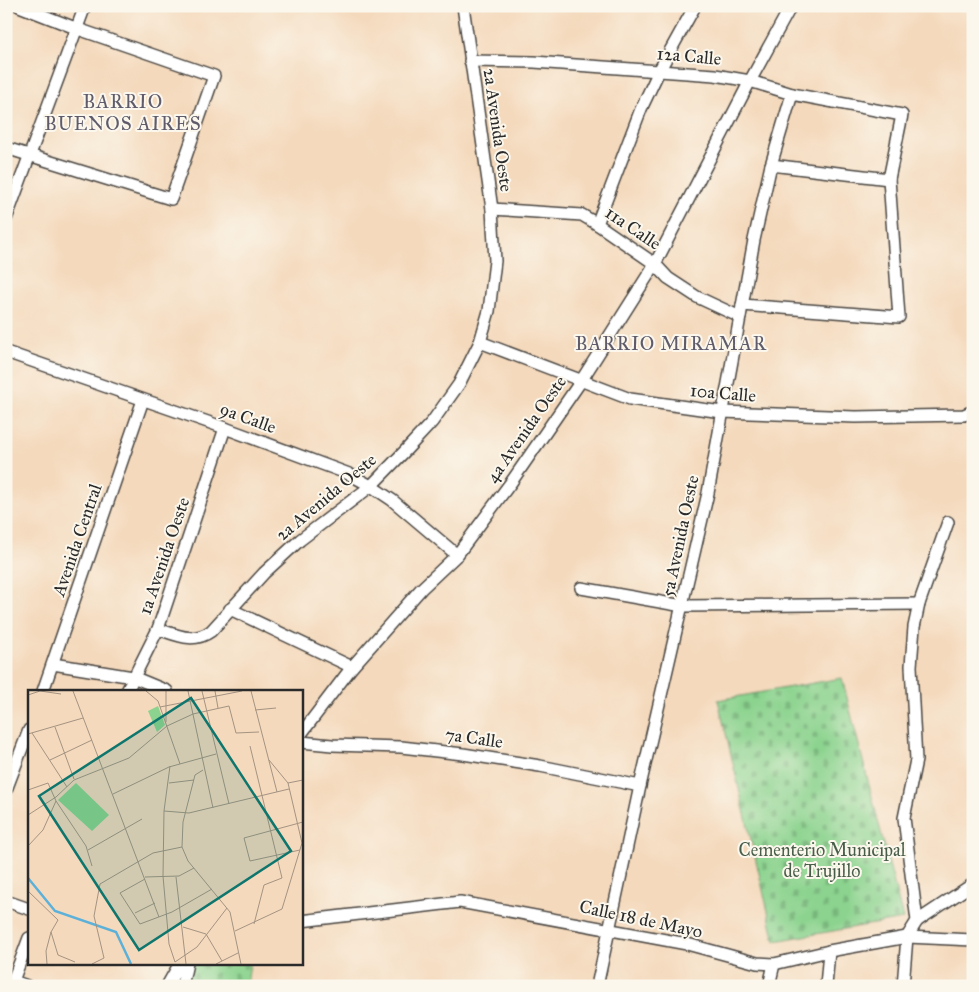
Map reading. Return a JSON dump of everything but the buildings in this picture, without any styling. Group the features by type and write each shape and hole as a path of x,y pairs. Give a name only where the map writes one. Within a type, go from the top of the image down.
{"street":[{"path":"6,148 171,200 214,76 78,29 19,6"},
{"path":"6,219 85,6"},
{"name":"2a Avenida Oeste","path":"158,629 186,638 200,637 212,631 264,573 300,540 371,486 432,422 459,384 480,342 489,311 495,261 492,209 463,6"},
{"path":"597,224 641,109 659,71 695,6"},
{"name":"4a Avenida Oeste","path":"302,733 352,667 421,588 457,554 512,481 581,381 655,264 791,6"},
{"name":"12a Calle","path":"470,62 534,62 715,75 750,81 792,94 902,115 889,178"},
{"name":"5a Avenida Oeste","path":"597,986 640,786 708,493 754,240 771,165 792,94"},
{"path":"771,165 889,178"},
{"name":"11a Calle","path":"492,209 582,215 655,264 668,278 697,297 741,311 899,317 889,178"},
{"name":"10a Calle","path":"480,342 630,399 722,412 855,417 964,415 973,411"},
{"name":"9a Calle","path":"6,352 225,428 349,474 392,500 457,554"},
{"name":"Avenida Central","path":"44,690 143,400"},
{"name":"1a Avenida Oeste","path":"127,690 158,629 225,428"},
{"path":"917,921 904,818 916,760 911,666 914,627 919,604 948,522"},
{"path":"581,588 683,606 919,604"},
{"path":"230,609 352,667"},
{"path":"53,664 133,677 165,690"},
{"path":"6,790 28,733"},
{"name":"7a Calle","path":"302,742 401,747 463,754 540,766 640,786"},
{"path":"903,986 907,937 917,921 973,884"},
{"path":"6,901 28,910"},
{"name":"Calle 18 de Mayo","path":"302,921 460,902 687,944 757,963 774,964 829,951 907,937 973,940"},
{"path":"27,986 10,982 28,940"},
{"path":"826,986 829,951"},
{"path":"167,986 179,964"},
{"path":"182,986 187,964"},
{"path":"769,986 774,964"}],"green space":[{"name":"Cementerio Municipal de Trujillo","path":"842,678 903,919 775,941 718,700"},
{"path":"193,964 250,964 247,986 187,986"}],"district":[{"name":"BARRIO BUENOS AIRES","path":"123,112"},
{"name":"BARRIO MIRAMAR","path":"671,343"}]}
